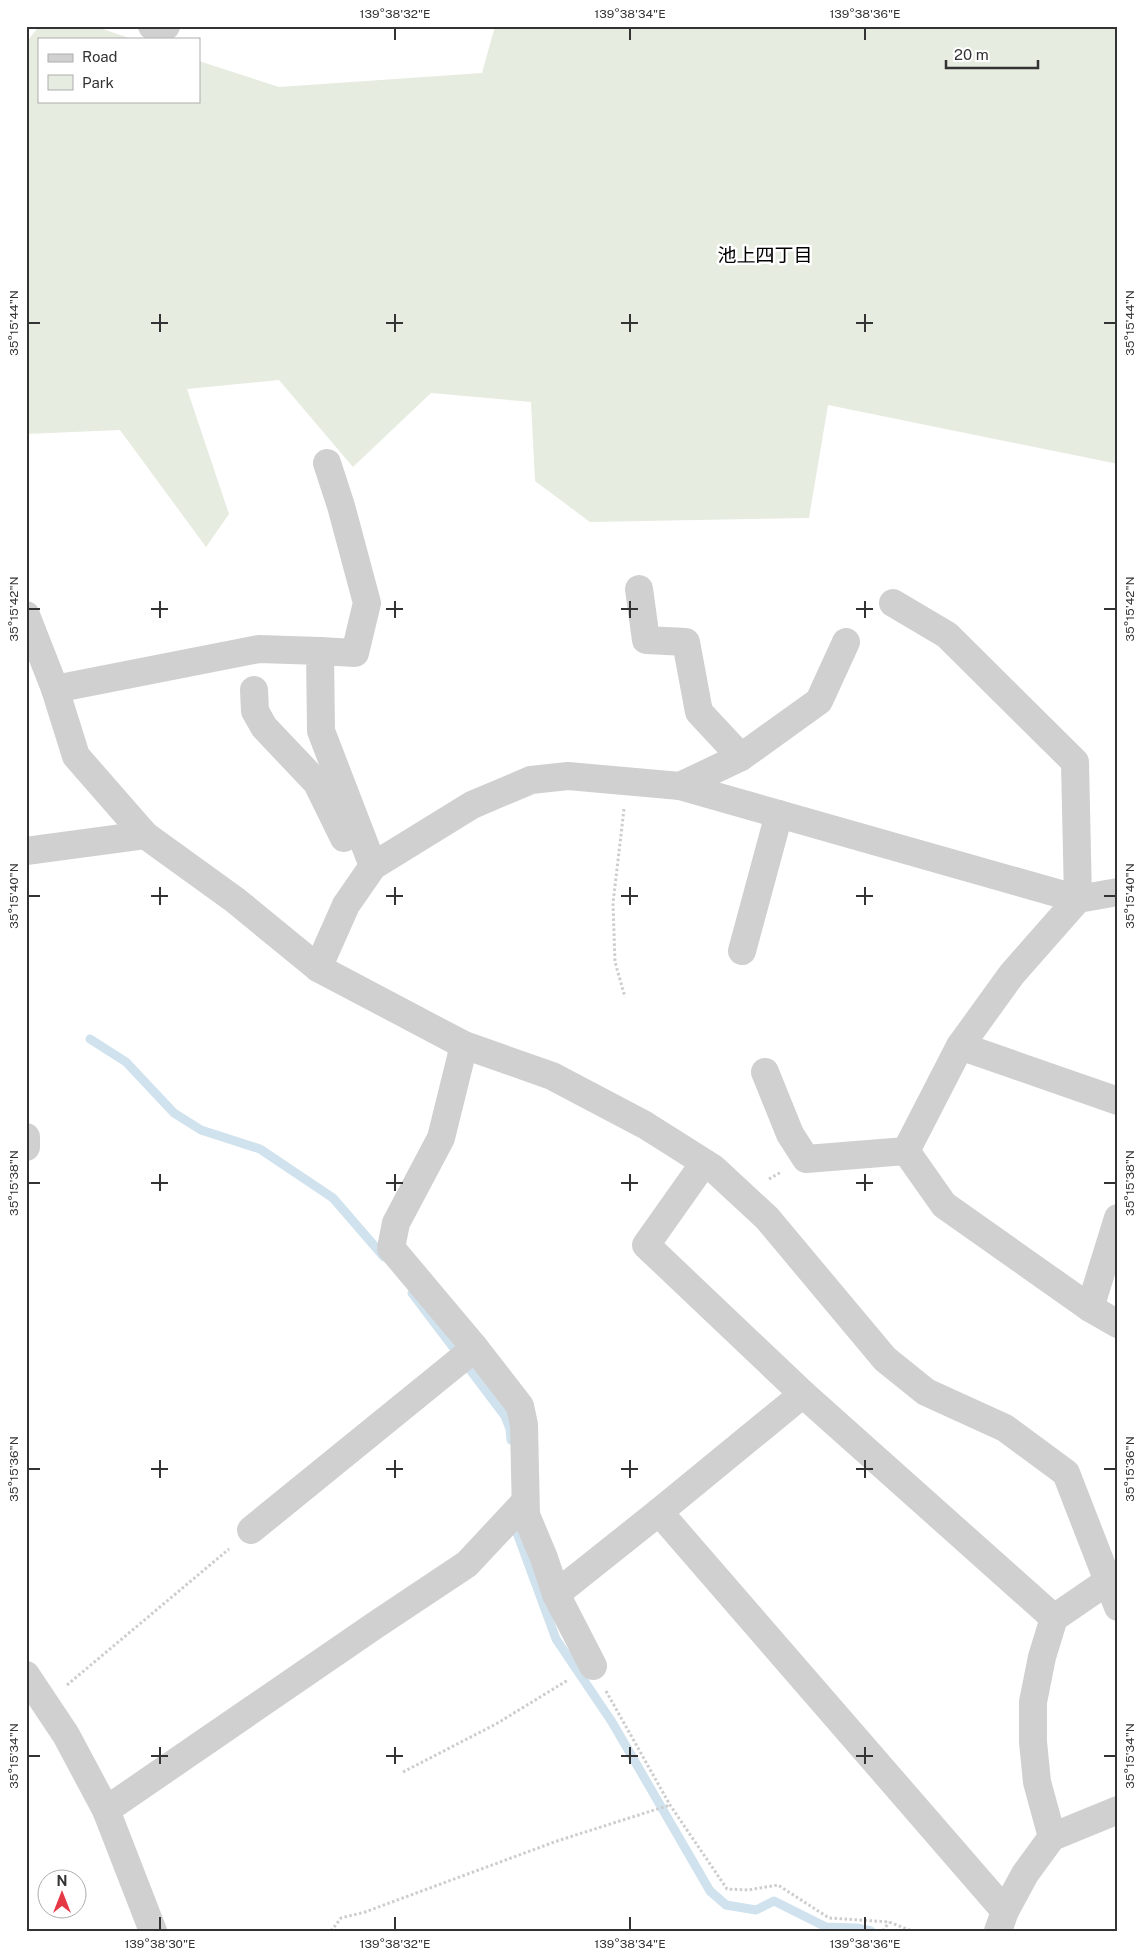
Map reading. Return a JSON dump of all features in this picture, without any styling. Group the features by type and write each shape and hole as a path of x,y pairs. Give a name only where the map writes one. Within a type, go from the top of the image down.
{"street":[{"path":"152,26 166,26"},
{"path":"55,689 259,649 355,653 367,602 341,506 327,463"},
{"path":"639,589 646,640 686,642 699,712 741,757"},
{"path":"893,602 947,634 1075,762 1078,899 1012,974 960,1046 906,1151"},
{"path":"26,615 55,689 76,756 145,835 235,900 318,968 464,1045 552,1076 645,1125 704,1163 767,1218 885,1359 926,1392 1006,1428 1066,1473 1118,1606"},
{"path":"680,786 741,757 819,700 846,642"},
{"path":"320,651 320,732 365,876"},
{"path":"254,690 255,711 264,727 317,783 365,876"},
{"path":"318,968 346,905 365,876 472,805 531,780 568,776 680,786 1078,899 1118,892"},
{"path":"742,951 779,814"},
{"path":"33,855 145,835"},
{"path":"464,1045 441,1138 396,1223 391,1248 475,1348 520,1406 524,1425 524,1503 526,1516 544,1558 556,1594 592,1666"},
{"path":"960,1046 1118,1101"},
{"path":"765,1072 790,1134 806,1159 906,1151"},
{"path":"26,1137 26,1147"},
{"path":"906,1151 944,1205 1090,1308 1118,1324"},
{"path":"704,1163 646,1245 803,1394 1054,1618"},
{"path":"1090,1308 1118,1218"},
{"path":"251,1530 475,1348"},
{"path":"556,1594 803,1394"},
{"path":"106,1810 467,1564 524,1503"},
{"path":"659,1512 1002,1921 1025,1874 1052,1837 1118,1810"},
{"path":"1052,1837 1037,1782 1033,1734 1033,1702 1042,1657 1054,1618 1108,1581"},
{"path":"26,1675 66,1735 106,1810 153,1931"}],"path":[{"path":"625,997 614,962 613,903 627,782"},
{"path":"740,1194 806,1159"},
{"path":"45,1703 251,1530"},
{"path":"592,1666 670,1805 727,1889 748,1890 778,1885 829,1918 889,1922 912,1931"},
{"path":"403,1772 496,1724 566,1682"},
{"path":"331,1931 341,1918 365,1912 557,1842 670,1805"},
{"path":"883,1931 889,1922"}],"green space":[{"path":"39,26 94,26 129,38 38,38 38,102 200,102 200,61 279,87 482,73 495,26 1118,26 1118,464 828,405 809,518 590,522 535,481 531,402 431,393 353,467 279,380 187,389 229,514 206,547 120,430 26,434 26,43"}],"waterway":[{"path":"90,1039 126,1062 174,1113 201,1130 260,1149 333,1198 384,1257"},
{"path":"412,1293 505,1416 510,1429 511,1440"},
{"path":"516,1521 517,1533 556,1639 612,1722 710,1891 726,1905 756,1910 774,1901 826,1927 857,1928 871,1931"}],"district":[{"name":"池上四丁目","path":"765,255"}]}
